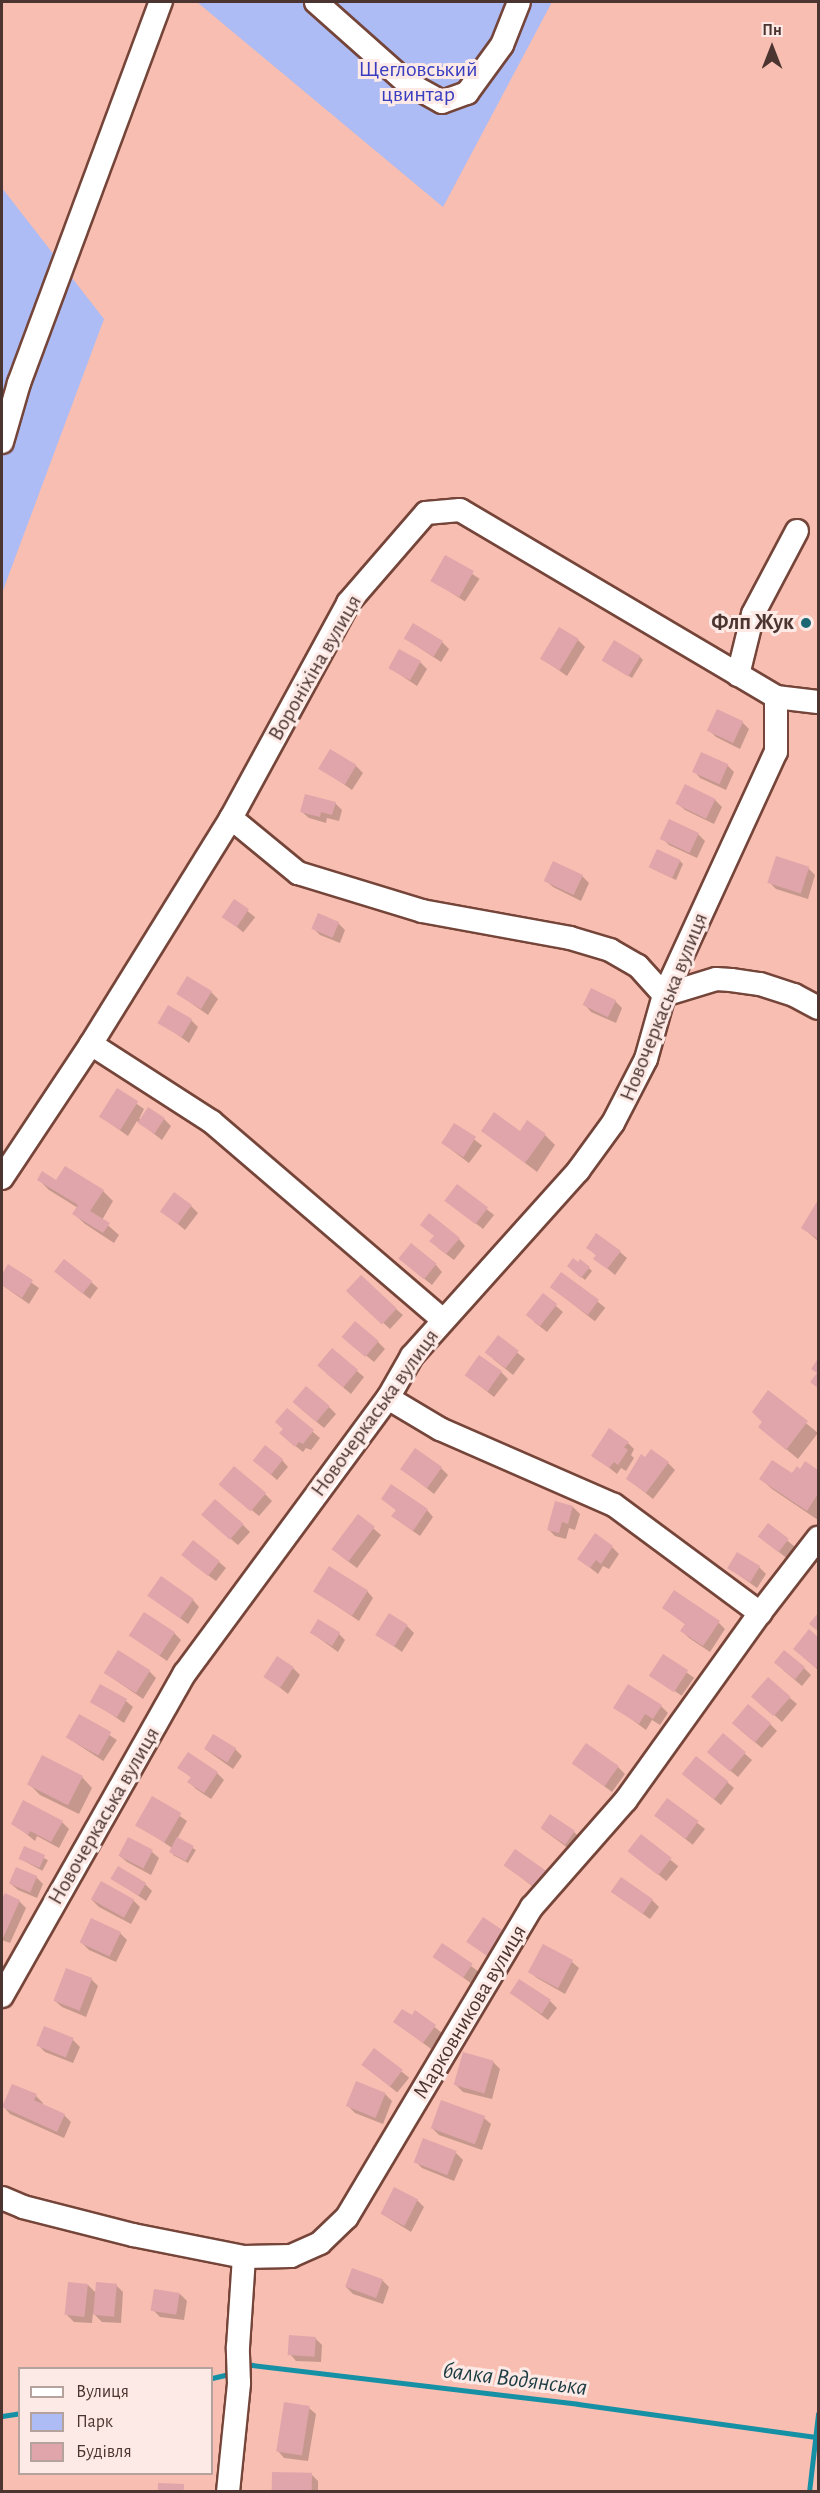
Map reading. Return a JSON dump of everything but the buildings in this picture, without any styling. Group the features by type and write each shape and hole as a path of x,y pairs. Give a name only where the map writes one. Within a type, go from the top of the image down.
{"street":[{"path":"2,442 19,383 161,2"},
{"path":"316,2 406,82 442,102 467,93 502,45 519,2"},
{"name":"Вороніхіна вулиця","path":"2,1178 91,1044 231,818 348,603 426,513 460,510 776,697 819,702"},
{"path":"738,675 753,614 797,531"},
{"name":"Новочеркаська вулиця","path":"2,1996 185,1673 388,1398 412,1356 578,1171 614,1123 646,1059 664,994 776,752 776,697"},
{"path":"231,818 298,873 422,911 570,938 610,950 638,966 664,994 716,979 731,980 760,984 794,995 819,1008"},
{"path":"91,1044 212,1122 443,1320"},
{"path":"388,1398 440,1429 614,1505 760,1613"},
{"name":"Марковникова вулиця","path":"2,2198 23,2206 134,2235 244,2258 291,2256 320,2243 347,2217 532,1907 626,1800 760,1613 819,1538"},
{"path":"228,2492 239,2383 238,2346 244,2258"}],"green space":[{"name":"Щегловський цвинтар","path":"197,2 552,2 443,207"},
{"path":"2,188 104,319 2,593"}],"waterway":[{"name":"балка Водянська","path":"244,2368 252,2365 578,2404 816,2437"},
{"name":"балка Водянська","path":"213,2378 233,2373"},
{"name":"балка Водянська","path":"2,2416 18,2413"},
{"path":"809,2492 818,2414"}],"place":[{"name":"Флп Жук","path":"806,623"}]}
